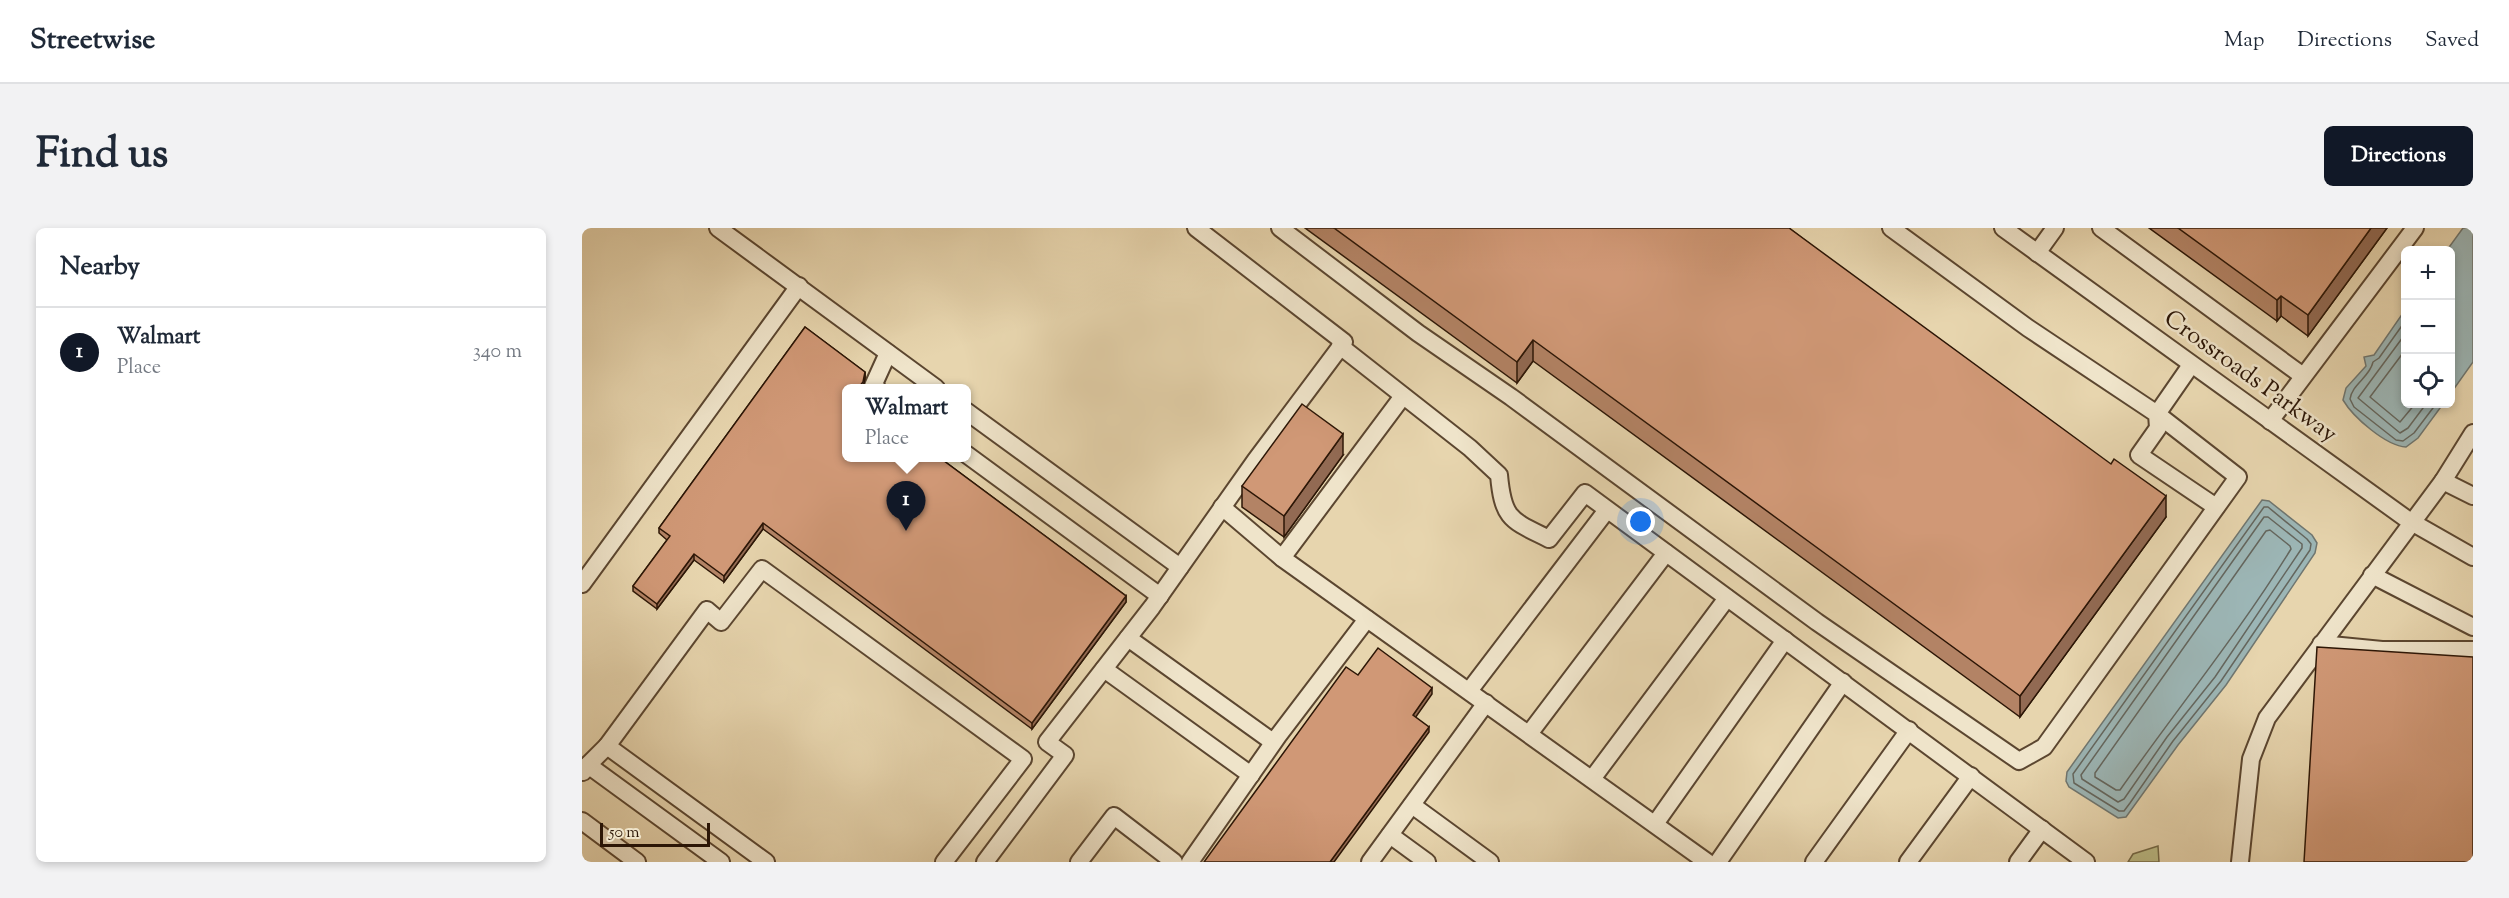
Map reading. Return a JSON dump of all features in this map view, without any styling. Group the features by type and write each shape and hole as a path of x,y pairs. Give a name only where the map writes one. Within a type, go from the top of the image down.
{"street":[{"path":"718,228 931,384"},
{"path":"985,862 1065,755 1047,742 1160,596 1222,507 1344,342 1196,228"},
{"path":"1280,228 1418,333 1520,404 1817,622 2019,761 2044,747 2238,477 2157,414 2028,328 1891,228"},
{"name":"Crossroads Parkway","path":"2003,228 2411,522 2473,557"},
{"path":"2037,253 2055,228"},
{"path":"2100,228 2303,376"},
{"path":"2270,421 2415,228"},
{"path":"582,584 799,286"},
{"path":"1340,346 1470,448 1499,475 1501,501 1512,519 1549,539 1585,493 2086,862"},
{"path":"874,384 888,353"},
{"path":"2191,365 2157,414 2158,428 2139,456 2216,507"},
{"path":"1282,558 1403,396"},
{"path":"971,415 1180,567"},
{"path":"2240,862 2251,759 2267,718 2443,481 2473,433"},
{"path":"971,458 1160,596"},
{"path":"2443,481 2473,496"},
{"path":"1222,507 1282,558 1707,862"},
{"path":"1469,691 1607,510"},
{"path":"1529,734 1666,553"},
{"path":"721,862 585,769 607,746 707,610 721,622 762,568 1023,759 944,862"},
{"path":"2373,575 2473,627"},
{"path":"1592,779 1727,597"},
{"path":"1190,862 1273,742 1367,619"},
{"path":"1128,638 1273,742"},
{"path":"1655,824 1785,640"},
{"path":"2321,644 2382,650 2473,650"},
{"path":"1104,669 1251,775"},
{"path":"1718,862 1843,682"},
{"path":"1370,862 1486,703"},
{"path":"1814,862 1909,730"},
{"path":"607,746 757,859"},
{"path":"1908,862 1971,776"},
{"path":"1412,805 1490,862"},
{"path":"1079,862 1114,816 1174,862"},
{"path":"582,821 637,862"},
{"path":"2018,862 2042,829"},
{"path":"1390,835 1427,862"}],"green space":[{"path":"2158,846 2159,862 2128,862 2133,854"}],"water":[{"path":"2463,228 2473,228 2473,362 2455,387 2455,246 2450,246"},
{"path":"2401,316 2401,408 2440,408 2418,438 2406,447 2389,442 2371,430 2343,400 2346,388 2366,366 2364,357 2374,355"},
{"path":"2262,500 2269,501 2312,535 2317,543 2315,553 2226,685 2178,745 2126,817 2118,818 2069,787 2066,781 2067,772"}],"building":[{"path":"1334,228 1789,228 2111,464 2114,459 2166,496 2020,696 1533,340 1517,362"},
{"path":"2178,228 2371,228 2308,315 2281,296 2277,300"},
{"path":"805,327 865,372 861,384 842,384 842,462 945,462 1126,596 1032,723 763,523 724,576 694,554 657,604 633,586 670,536 659,528"},
{"path":"1302,404 1343,434 1284,516 1242,486"},
{"path":"2317,647 2473,657 2473,862 2304,862"},
{"path":"1378,648 1432,688 1413,715 1429,727 1330,862 1204,862 1346,667 1358,675"}],"place":[{"name":"Walmart","path":"906,531"}]}
